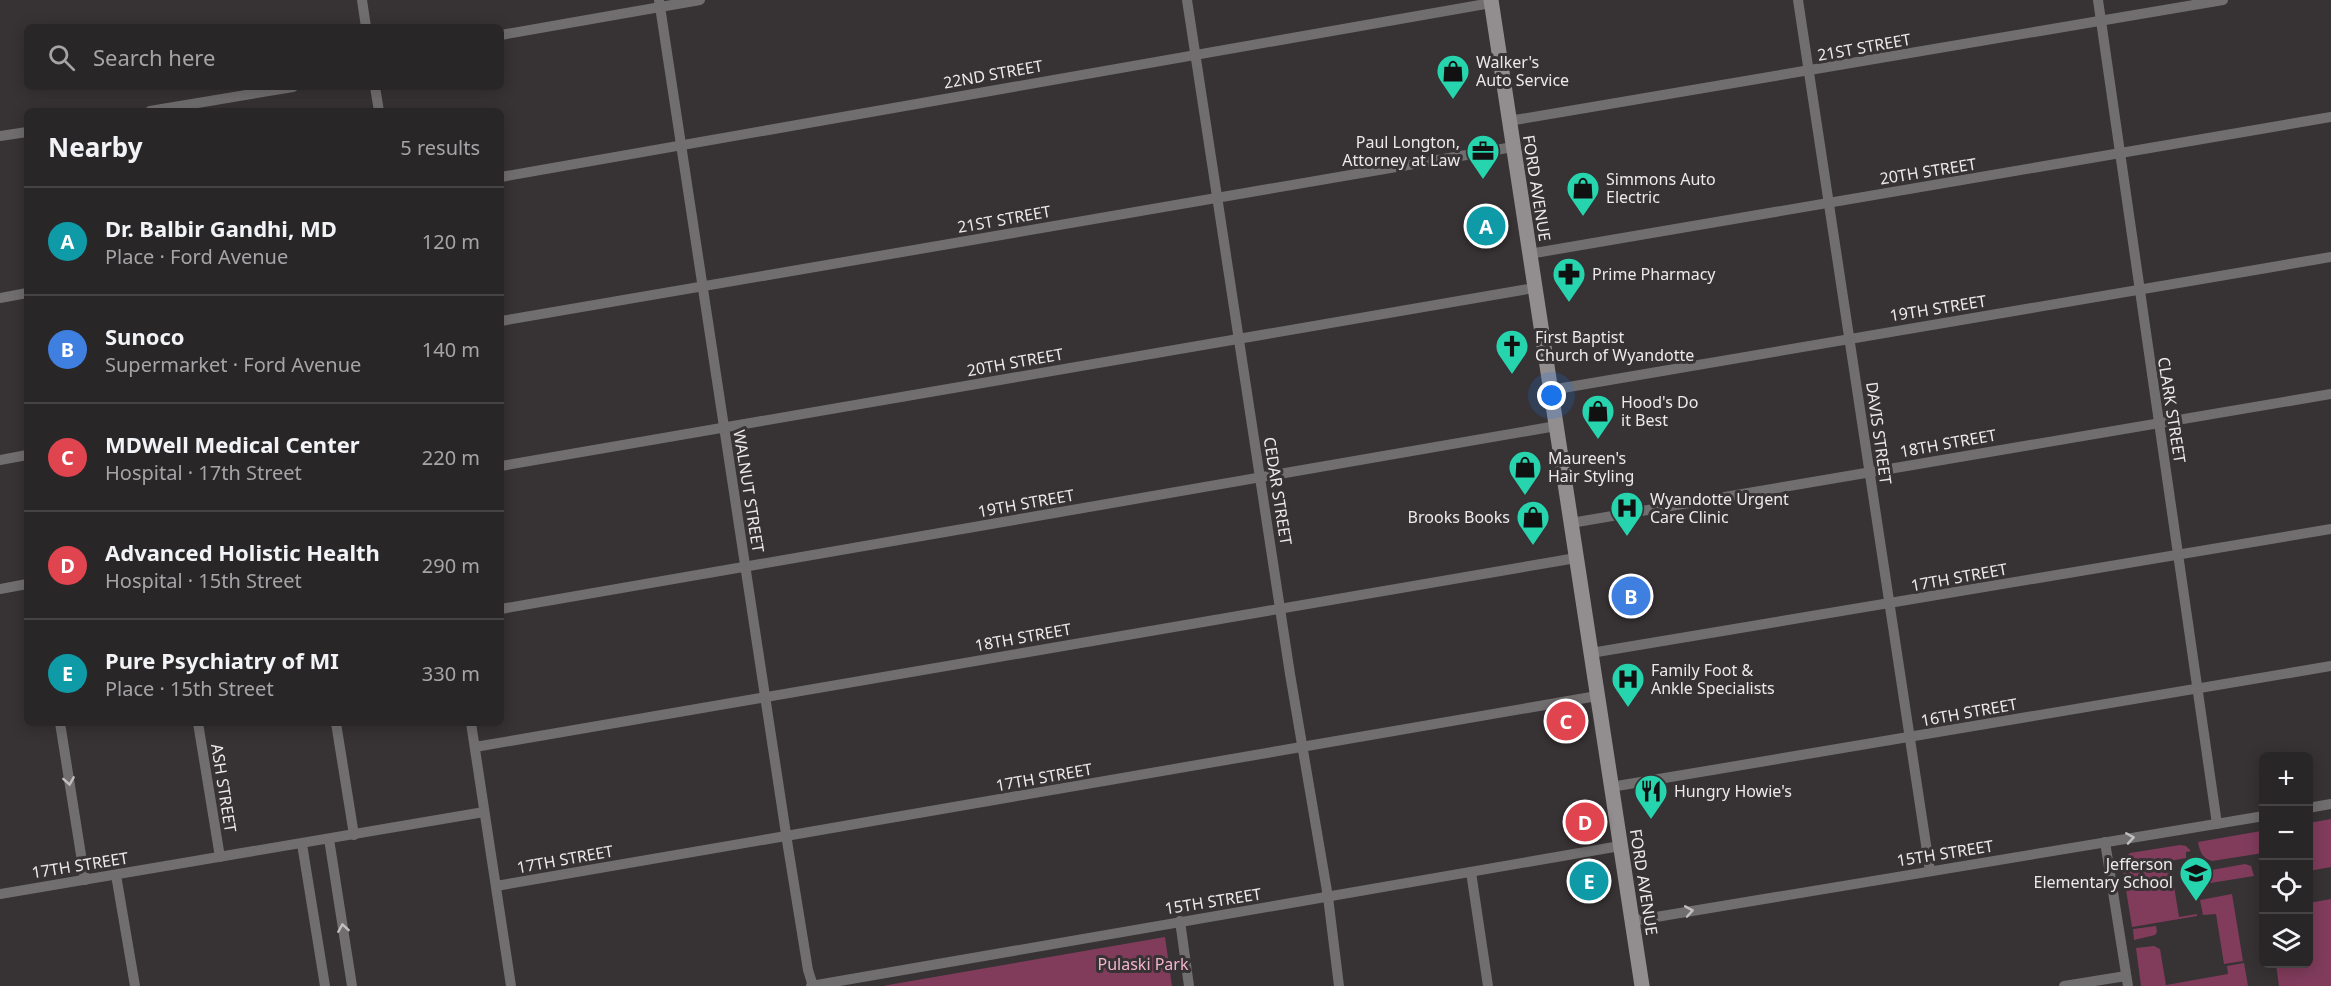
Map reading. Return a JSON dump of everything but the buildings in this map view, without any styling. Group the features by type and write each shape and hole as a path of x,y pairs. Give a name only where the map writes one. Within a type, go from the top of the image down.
{"main road":[{"name":"FORD AVENUE","path":"1491,2 1642,986"}],"street":[{"path":"362,0 366,24"},
{"path":"504,34 660,4 700,0"},
{"name":"CEDAR STREET","path":"1187,0 1302,748 1328,897 1339,986"},
{"name":"DAVIS STREET","path":"1798,0 1930,871"},
{"name":"CLARK STREET","path":"2098,0 2217,824"},
{"name":"21ST STREET","path":"1509,121 2223,0"},
{"name":"22ND STREET","path":"504,176 1491,2"},
{"name":"WALNUT STREET","path":"660,4 765,697 812,986"},
{"path":"168,108 275,90"},
{"path":"376,90 378,108"},
{"name":"20TH STREET","path":"1529,254 2331,117"},
{"path":"0,136 24,132"},
{"name":"21ST STREET","path":"504,320 1513,147"},
{"name":"19TH STREET","path":"1551,390 2331,257"},
{"name":"20TH STREET","path":"504,465 1534,288"},
{"path":"0,298 24,294"},
{"name":"18TH STREET","path":"1570,523 2331,394"},
{"name":"19TH STREET","path":"504,608 1556,426"},
{"path":"0,460 24,456"},
{"name":"17TH STREET","path":"1591,654 2331,529"},
{"name":"18TH STREET","path":"475,747 1576,558"},
{"path":"0,589 24,585"},
{"name":"16TH STREET","path":"1611,787 2331,666"},
{"name":"17TH STREET","path":"496,886 1597,696"},
{"path":"60,726 85,880"},
{"name":"ASH STREET","path":"198,726 220,857"},
{"path":"336,726 354,835"},
{"path":"472,726 511,986"},
{"path":"2313,807 2331,804"},
{"name":"17TH STREET","path":"0,894 484,812"},
{"name":"15TH STREET","path":"1632,921 2259,817"},
{"path":"328,839 352,986"},
{"path":"2064,986 2127,981 2105,842"},
{"path":"302,843 325,986"},
{"name":"15TH STREET","path":"812,986 1620,846"},
{"path":"1471,872 1488,986"},
{"path":"117,875 135,986"},
{"path":"1180,921 1189,986"}],"green space":[{"path":"2331,819 2331,867 2313,870 2313,822"},
{"path":"2259,831 2259,854 2212,861 2202,854 2198,842"},
{"path":"2186,846 2191,851 2186,852 2186,858 2170,861 2179,917 2197,914 2197,916 2132,927 2122,865 2124,859 2130,853"},
{"path":"2245,864 2251,866 2254,876 2198,885 2197,881 2201,880 2201,876 2206,875 2206,871"},
{"path":"2232,894 2243,961 2224,964 2216,914 2203,915 2200,900"},
{"path":"2331,899 2331,986 2279,986 2277,968 2313,968 2313,902"},
{"path":"2156,926 2155,935 2134,940 2133,929"},
{"name":"Pulaski Park","path":"1165,937 1172,986 884,986 888,985"},
{"path":"2154,946 2160,949 2166,985 2228,974 2227,966 2244,963 2248,986 2141,986 2136,948"}],"place":[{"name":"Walker's Auto Service","path":"1453,100"},
{"name":"Paul Longton, Attorney at Law","path":"1483,180"},
{"name":"Simmons Auto Electric","path":"1583,217"},
{"name":"Dr. Balbir Gandhi, MD","path":"1486,226"},
{"name":"Prime Pharmacy","path":"1569,303"},
{"name":"First Baptist Church of Wyandotte","path":"1512,375"},
{"name":"Hood's Do it Best","path":"1598,440"},
{"name":"Maureen's Hair Styling","path":"1525,496"},
{"name":"Wyandotte Urgent Care Clinic","path":"1627,537"},
{"name":"Brooks Books","path":"1533,546"},
{"name":"Sunoco","path":"1631,596"},
{"name":"Family Foot & Ankle Specialists","path":"1628,708"},
{"name":"MDWell Medical Center","path":"1566,721"},
{"name":"Hungry Howie's","path":"1651,820"},
{"name":"Advanced Holistic Health","path":"1585,822"},
{"name":"Pure Psychiatry of MI","path":"1589,881"},
{"name":"Jefferson Elementary School","path":"2196,902"}]}
